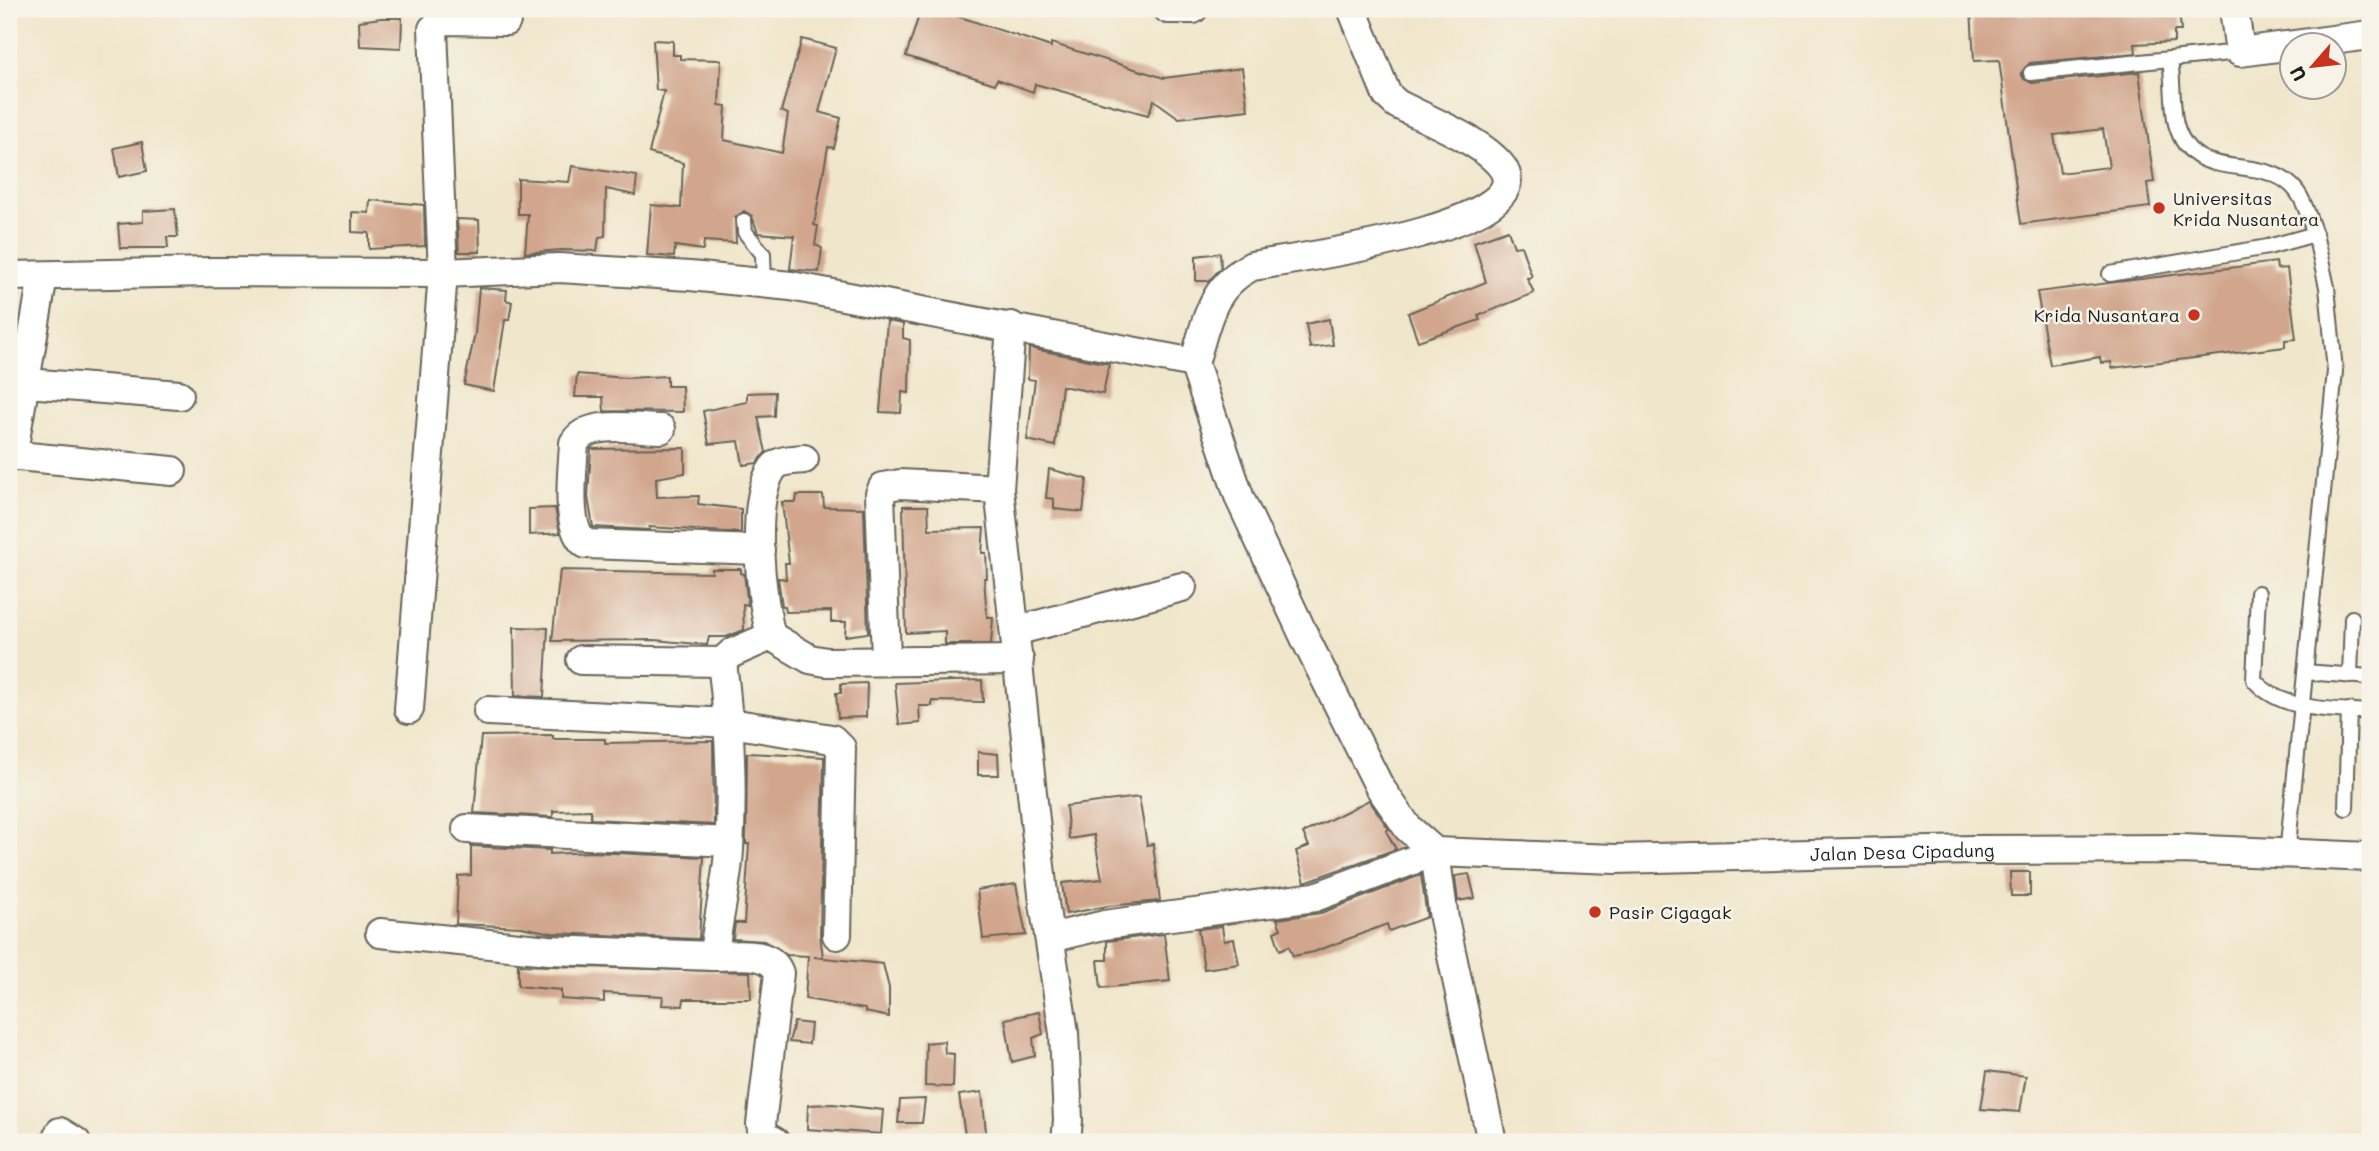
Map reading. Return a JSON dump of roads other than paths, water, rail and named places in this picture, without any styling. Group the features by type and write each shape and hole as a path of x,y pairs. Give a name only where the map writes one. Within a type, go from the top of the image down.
{"street":[{"path":"1168,9 1193,9"},
{"path":"1352,9 1387,95 1397,104 1489,153 1503,169 1507,180 1504,191 1483,210 1447,226 1361,247 1252,267 1238,273 1224,285 1213,305 1194,363 1240,499 1313,654 1379,786 1408,828 1435,852 1444,919 1492,1142"},
{"path":"2234,9 2240,51 2370,35"},
{"path":"409,709 443,273 433,29 442,20 506,21"},
{"path":"9,276 212,272 443,273 559,268 764,283 1011,326 1194,363"},
{"path":"43,276 27,383 13,452 15,455 172,471"},
{"path":"1011,326 999,489 1019,660 1026,748 1064,1033 1068,1119 1066,1142"},
{"path":"27,383 179,396"},
{"path":"661,429 593,429 578,436 574,443 573,527 580,540 586,544 760,550"},
{"path":"804,458 780,462 774,467 762,500 760,550 766,616 771,636 810,659 826,662 886,659 1019,660"},
{"path":"886,659 880,494 883,487 900,484 999,489"},
{"path":"1015,631 1182,587"},
{"path":"582,660 722,662 732,653 771,636"},
{"path":"714,956 729,842 730,723 722,662"},
{"path":"488,711 730,723 832,739 841,748 837,935"},
{"path":"467,829 729,842"},
{"name":"Jalan Desa Cipadung","path":"1435,852 1615,859 1972,850 2181,849 2370,857"},
{"path":"1050,938 1104,925 1315,897 1435,852"},
{"path":"380,933 549,950 767,958 775,962 779,973 761,1124 764,1135 775,1142"},
{"path":"55,1142 60,1132 76,1142"}],"lane":[{"path":"2031,73 2240,51"},
{"path":"2170,59 2175,89 2175,122 2189,147 2205,162 2243,167 2282,178 2299,194 2315,234 2327,287 2335,371 2287,855"},
{"path":"744,221 745,232 763,254 764,283"},
{"path":"2110,274 2268,247 2315,234"},
{"path":"2258,593 2254,680 2263,691 2302,706 2370,712"},
{"path":"2350,676 2352,618"},
{"path":"2305,672 2370,677"},
{"path":"2346,808 2350,710"}],"place":[{"name":"Universitas Krida Nusantara","path":"2159,208"},
{"name":"Krida Nusantara","path":"2194,315"},
{"name":"Pasir Cigagak","path":"1595,912"}]}
